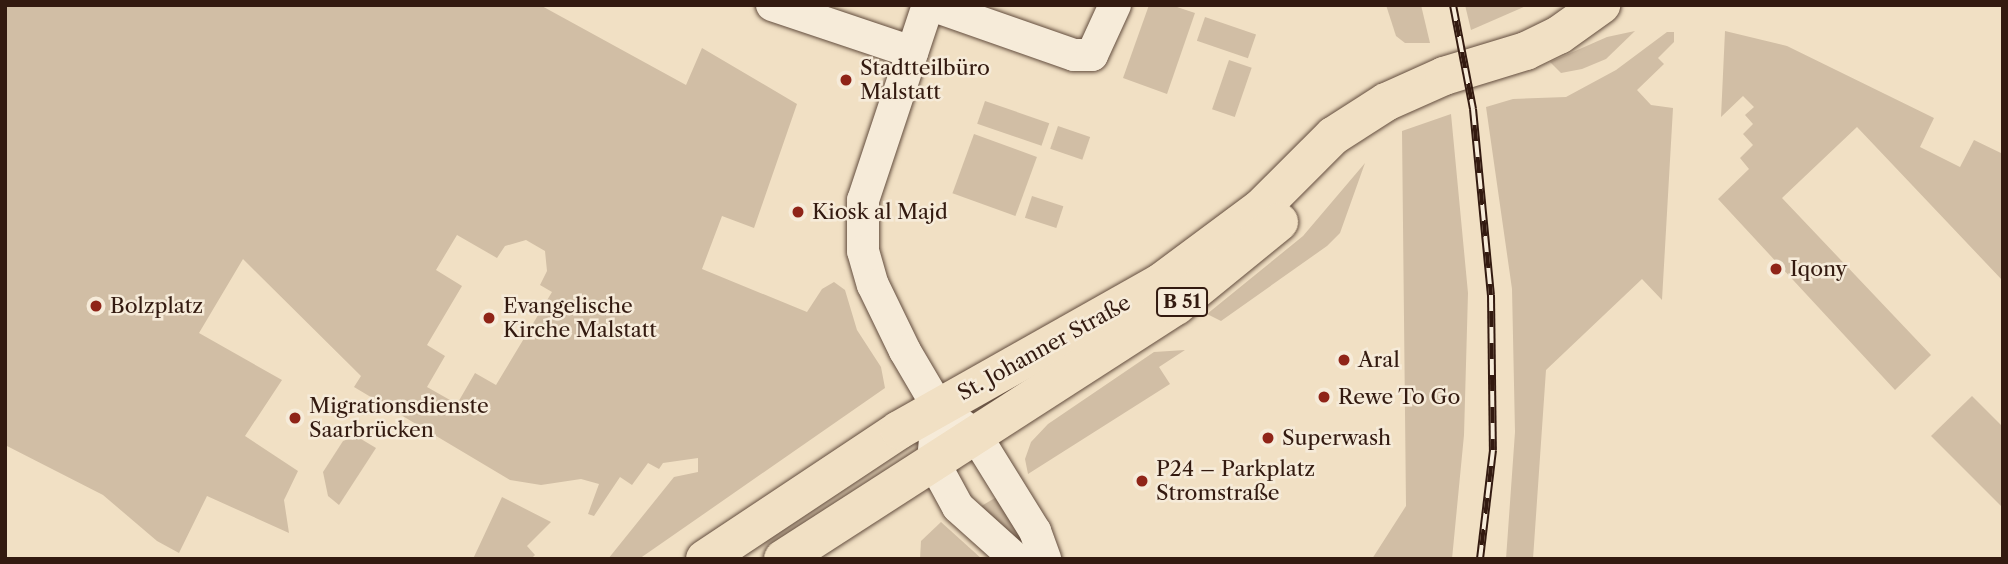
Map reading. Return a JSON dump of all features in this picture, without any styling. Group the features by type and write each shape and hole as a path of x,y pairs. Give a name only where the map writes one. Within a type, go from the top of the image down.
{"main road":[{"name":"St. Johanner Straße","path":"705,559 938,407 1160,283 1261,208 1333,136 1402,95 1444,76 1526,51 1559,35 1601,5"},
{"name":"St. Johanner Straße","path":"783,559 1177,306 1239,259 1402,95"}],"street":[{"path":"772,5 912,52"},
{"path":"1045,559 1035,531 976,436 938,407 873,285 862,231 863,200 930,5 1074,55 1092,55 1115,5"},
{"path":"938,407 933,461 958,507 1016,559"}],"shaded area":[{"path":"5,5 540,5 686,85 702,48 797,104 754,228 722,216 702,269 807,312 822,289 834,282 845,290 857,330 881,367 885,388 639,559 608,559 674,477 698,472 698,458 663,463 659,469 648,463 632,485 620,477 594,516 588,514 599,484 581,479 541,485 510,480 354,387 361,376 243,259 199,333 282,380 245,436 298,471 284,500 289,533 207,496 179,553 157,541 103,495 5,445","holes":["457,235 497,258 505,246 526,240 545,251 547,271 540,285 552,292 496,385 475,373 457,404 427,387 445,356 427,345 462,286 436,270"]},
{"path":"1149,5 1171,5 1195,13 1167,94 1123,78"},
{"path":"1386,5 1421,5 1430,43 1405,43 1396,36"},
{"path":"1465,5 1528,5 1471,30"},
{"path":"1205,17 1256,35 1248,58 1197,41"},
{"path":"1635,31 1606,59 1582,69 1561,73 1550,62 1607,37"},
{"path":"1725,31 1787,46 1934,118 1920,147 1960,167 1974,140 2003,154 2003,281 1857,127 1782,198 1931,355 1895,390 1718,199 1749,169 1740,158 1753,145 1743,134 1753,124 1745,115 1754,107 1743,96 1721,117"},
{"path":"1667,32 1674,32 1674,42 1658,58 1664,64 1637,90 1651,105 1673,108 1662,300 1642,279 1546,370 1533,559 1506,559 1515,432 1512,289 1486,107 1513,99 1566,97 1616,70"},
{"path":"1229,60 1252,68 1235,117 1212,109"},
{"path":"985,101 1049,123 1041,146 977,124"},
{"path":"1451,114 1468,293 1464,435 1452,559 1372,559 1406,506 1402,131"},
{"path":"1058,126 1090,137 1082,160 1050,149"},
{"path":"974,134 1037,157 1015,216 952,193"},
{"path":"1365,163 1340,233 1327,246 1221,321 1207,314 1303,236"},
{"path":"1032,196 1063,206 1056,228 1025,218"},
{"path":"1185,350 1159,367 1170,384 1028,474 1025,459 1031,442 1048,424 1154,352"},
{"path":"1972,396 2003,427 2003,508 1931,436"},
{"path":"356,436 376,448 339,505 328,496 323,472 343,441"},
{"path":"1000,495 1031,557 978,508"},
{"path":"502,497 551,522 527,546 535,555 531,559 473,559"},
{"path":"941,522 982,559 920,559 921,541"}],"railway":[{"path":"1453,5 1473,109 1491,295 1493,450 1480,559"}],"place":[{"name":"Stadtteilbüro Malstatt","path":"846,80"},
{"name":"Kiosk al Majd","path":"798,212"},
{"name":"Iqony","path":"1776,269"},
{"name":"Bolzplatz","path":"96,306"},
{"name":"Evangelische Kirche Malstatt","path":"489,318"},
{"name":"Aral","path":"1344,360"},
{"name":"Rewe To Go","path":"1324,397"},
{"name":"Migrationsdienste Saarbrücken","path":"295,418"},
{"name":"Superwash","path":"1268,438"},
{"name":"P24 – Parkplatz Stromstraße","path":"1142,481"}]}
